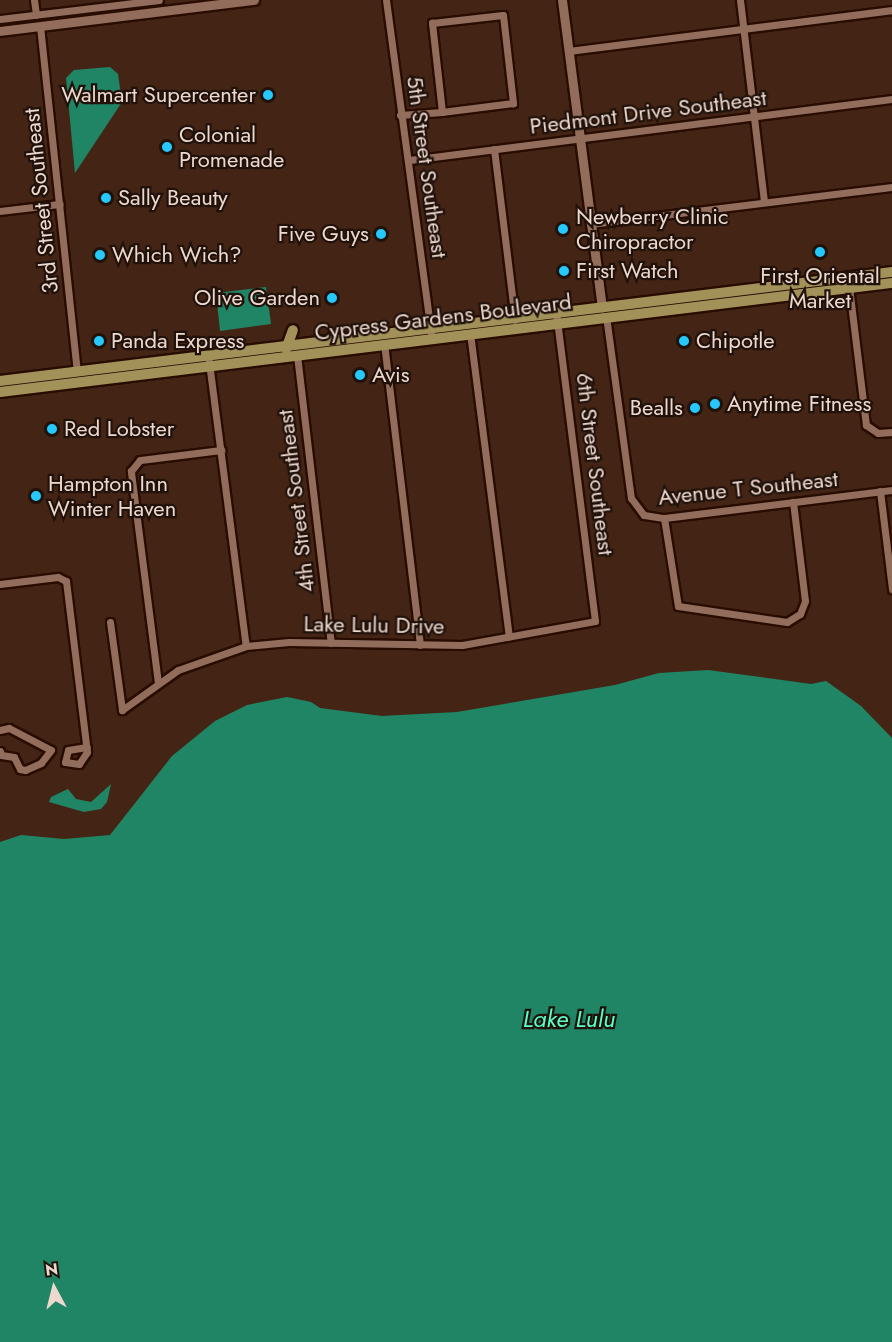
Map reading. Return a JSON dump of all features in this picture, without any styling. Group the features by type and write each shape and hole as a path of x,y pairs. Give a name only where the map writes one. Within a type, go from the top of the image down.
{"main road":[{"name":"Cypress Gardens Boulevard","path":"604,311 661,309 735,301 849,283 892,272"},
{"name":"Cypress Gardens Boulevard","path":"0,381 32,382 384,339 604,311 765,287 849,283 892,284"},
{"path":"735,301 765,287"},
{"path":"661,309 712,298 722,292"},
{"path":"293,330 293,350"},
{"name":"Cypress Gardens Boulevard","path":"0,392 77,371 209,360 255,360 331,340 384,339"},
{"path":"0,386 32,382"}],"street":[{"path":"34,0 36,15"},
{"path":"0,19 117,3 159,0"},
{"path":"0,31 254,0"},
{"name":"5th Street Southeast","path":"386,0 431,333"},
{"path":"562,0 590,224 604,311"},
{"path":"740,0 764,202"},
{"path":"568,51 892,10"},
{"path":"400,115 442,112 513,103 503,15 432,23 442,112"},
{"name":"3rd Street Southeast","path":"40,26 77,371"},
{"name":"Piedmont Drive Southeast","path":"409,160 892,99"},
{"path":"494,149 515,322"},
{"path":"590,224 892,187"},
{"path":"0,211 60,204"},
{"path":"849,283 866,425 878,433 892,432"},
{"name":"Avenue T Southeast","path":"604,311 632,503 644,515 664,518 892,490"},
{"name":"6th Street Southeast","path":"556,317 595,621"},
{"path":"470,328 509,637"},
{"path":"384,339 420,645"},
{"name":"4th Street Southeast","path":"293,350 331,643"},
{"path":"209,360 246,646"},
{"path":"158,683 131,471 140,460 221,450"},
{"path":"880,491 892,589"},
{"path":"664,518 678,606 787,622 800,614 805,601 793,502"},
{"path":"0,584 58,577 66,581 87,747"},
{"name":"Lake Lulu Drive","path":"110,622 122,710 158,683 209,657 246,646 272,642 462,645 595,621"},
{"path":"0,730 9,728 51,750 41,763 26,770 20,769 14,757 0,754"}],"water":[{"path":"110,67 118,74 122,102 75,173 66,78 74,70"},
{"path":"266,287 271,324 220,331 216,293"},
{"name":"Lake Lulu","path":"708,670 811,684 826,681 861,706 892,738 892,1342 0,1342 0,842 21,835 64,839 110,835 172,756 215,721 247,705 287,697 311,702 320,708 382,716 457,712 615,685 659,673"},
{"path":"111,784 107,802 101,809 84,812 49,802 51,797 68,789 76,799 91,802"}],"place":[{"name":"Walmart Supercenter","path":"268,95"},
{"name":"Colonial Promenade","path":"167,147"},
{"name":"Sally Beauty","path":"106,198"},
{"name":"Newberry Clinic Chiropractor","path":"563,229"},
{"name":"Five Guys","path":"381,234"},
{"name":"First Oriental Market","path":"820,252"},
{"name":"Which Wich?","path":"100,255"},
{"name":"First Watch","path":"564,271"},
{"name":"Olive Garden","path":"332,298"},
{"name":"Panda Express","path":"99,341"},
{"name":"Chipotle","path":"684,341"},
{"name":"Avis","path":"360,375"},
{"name":"Anytime Fitness","path":"715,404"},
{"name":"Bealls","path":"695,408"},
{"name":"Red Lobster","path":"52,429"},
{"name":"Hampton Inn Winter Haven","path":"36,496"}]}
